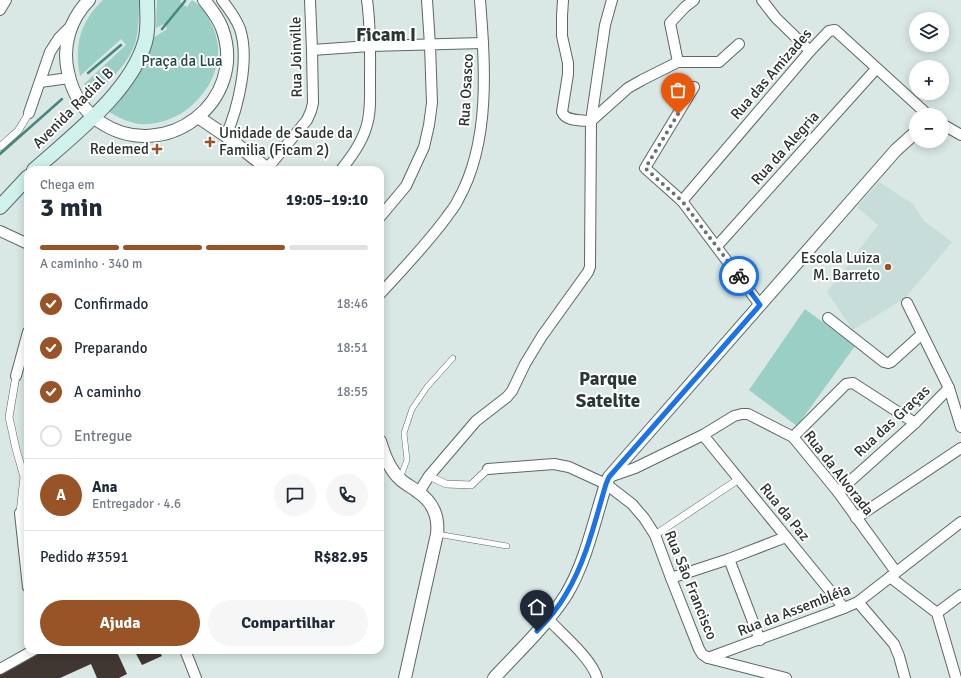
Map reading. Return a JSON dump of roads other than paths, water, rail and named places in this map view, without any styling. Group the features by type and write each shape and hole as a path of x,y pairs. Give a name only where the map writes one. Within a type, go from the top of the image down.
{"main road":[{"name":"Avenida Radial B","path":"38,166 120,89 131,73 145,42 147,28 147,0"},
{"path":"0,207 24,181"}],"street":[{"path":"0,10 6,0"},
{"path":"74,0 74,21 66,44 66,63 69,78 77,99 93,116 109,127 126,134 146,136 164,134 182,128 198,117 212,103 221,86 226,67 226,47 222,28 204,0"},
{"path":"0,147 18,131 30,113 50,52 59,38 74,21 89,0"},
{"path":"222,0 236,21 240,30 243,45 243,64 238,99 233,120 226,136"},
{"name":"Rua Joinville","path":"270,166 307,120 313,103 310,0"},
{"path":"344,166 362,140 367,128 370,114 370,46 367,0"},
{"path":"384,212 406,186 424,146 429,125 432,103 427,0"},
{"name":"Rua Osasco","path":"384,290 434,235 458,201 473,168 484,113 483,43 480,0"},
{"path":"563,0 562,36 568,63 568,74 562,114 568,119 591,121 628,88 642,80 678,62 719,62 739,44"},
{"path":"419,492 429,476 476,421 507,397 512,391 524,364 590,267 591,121 605,25 612,0"},
{"path":"678,62 670,23 694,0"},
{"path":"762,0 776,18 810,51"},
{"path":"222,28 236,21"},
{"name":"Rua das Amizades","path":"682,201 829,30 835,30 920,108"},
{"path":"312,50 370,46 483,43"},
{"name":"Rua da Alegria","path":"717,246 876,69"},
{"path":"40,82 69,78"},
{"path":"694,87 645,168 682,201 760,305"},
{"path":"198,117 226,136 264,166"},
{"path":"949,128 961,135"},
{"path":"494,678 548,619 566,595 584,557 607,480 896,150 909,138"},
{"path":"0,231 24,242"},
{"path":"906,303 949,388 961,427"},
{"path":"828,318 884,362 888,363 922,334"},
{"path":"24,347 16,376 9,417 24,478 20,513 24,550"},
{"path":"793,437 846,384 850,382 854,383 915,423"},
{"name":"Rua das Graças","path":"838,492 915,423 949,388"},
{"name":"Rua da Alvorada","path":"607,480 702,435 734,416 742,414 754,416 793,437 838,492 893,575 937,613"},
{"name":"Rua da Paz","path":"702,435 844,608"},
{"path":"856,518 961,448"},
{"path":"384,454 400,479 429,501 437,518 437,534 405,678"},
{"path":"621,463 635,468"},
{"path":"429,476 446,484 471,485 488,468 554,464 569,467 607,480"},
{"path":"656,534 739,479"},
{"name":"Rua São Francisco","path":"607,480 632,504 656,534 671,578 702,654 708,658 786,678"},
{"name":"Rua da Assembléia","path":"708,658 760,640 858,602 961,522"},
{"path":"671,578 729,559 786,537"},
{"path":"729,559 760,640"},
{"path":"956,678 937,613 961,595"},
{"path":"858,602 894,644 905,678"},
{"path":"548,619 588,661 595,671 597,678"},
{"path":"0,669 27,654"},
{"path":"187,654 196,678"}],"lane":[{"path":"400,479 407,460 404,433 412,409 427,387 454,358"},
{"path":"437,534 507,546"}],"waterway":[{"path":"162,29 185,1"},
{"path":"88,73 121,45"},
{"path":"0,154 62,99"}],"place":[{"name":"Unidade de Saude da Familia (Ficam 2)","path":"210,142"},
{"name":"Redemed","path":"157,149"},
{"name":"Escola Luiza M. Barreto","path":"888,267"}],"district":[{"name":"Ficam I","path":"386,35"},
{"name":"Parque Satelite","path":"608,390"}],"park label":[{"name":"Praça da Lua","path":"182,61"}]}
